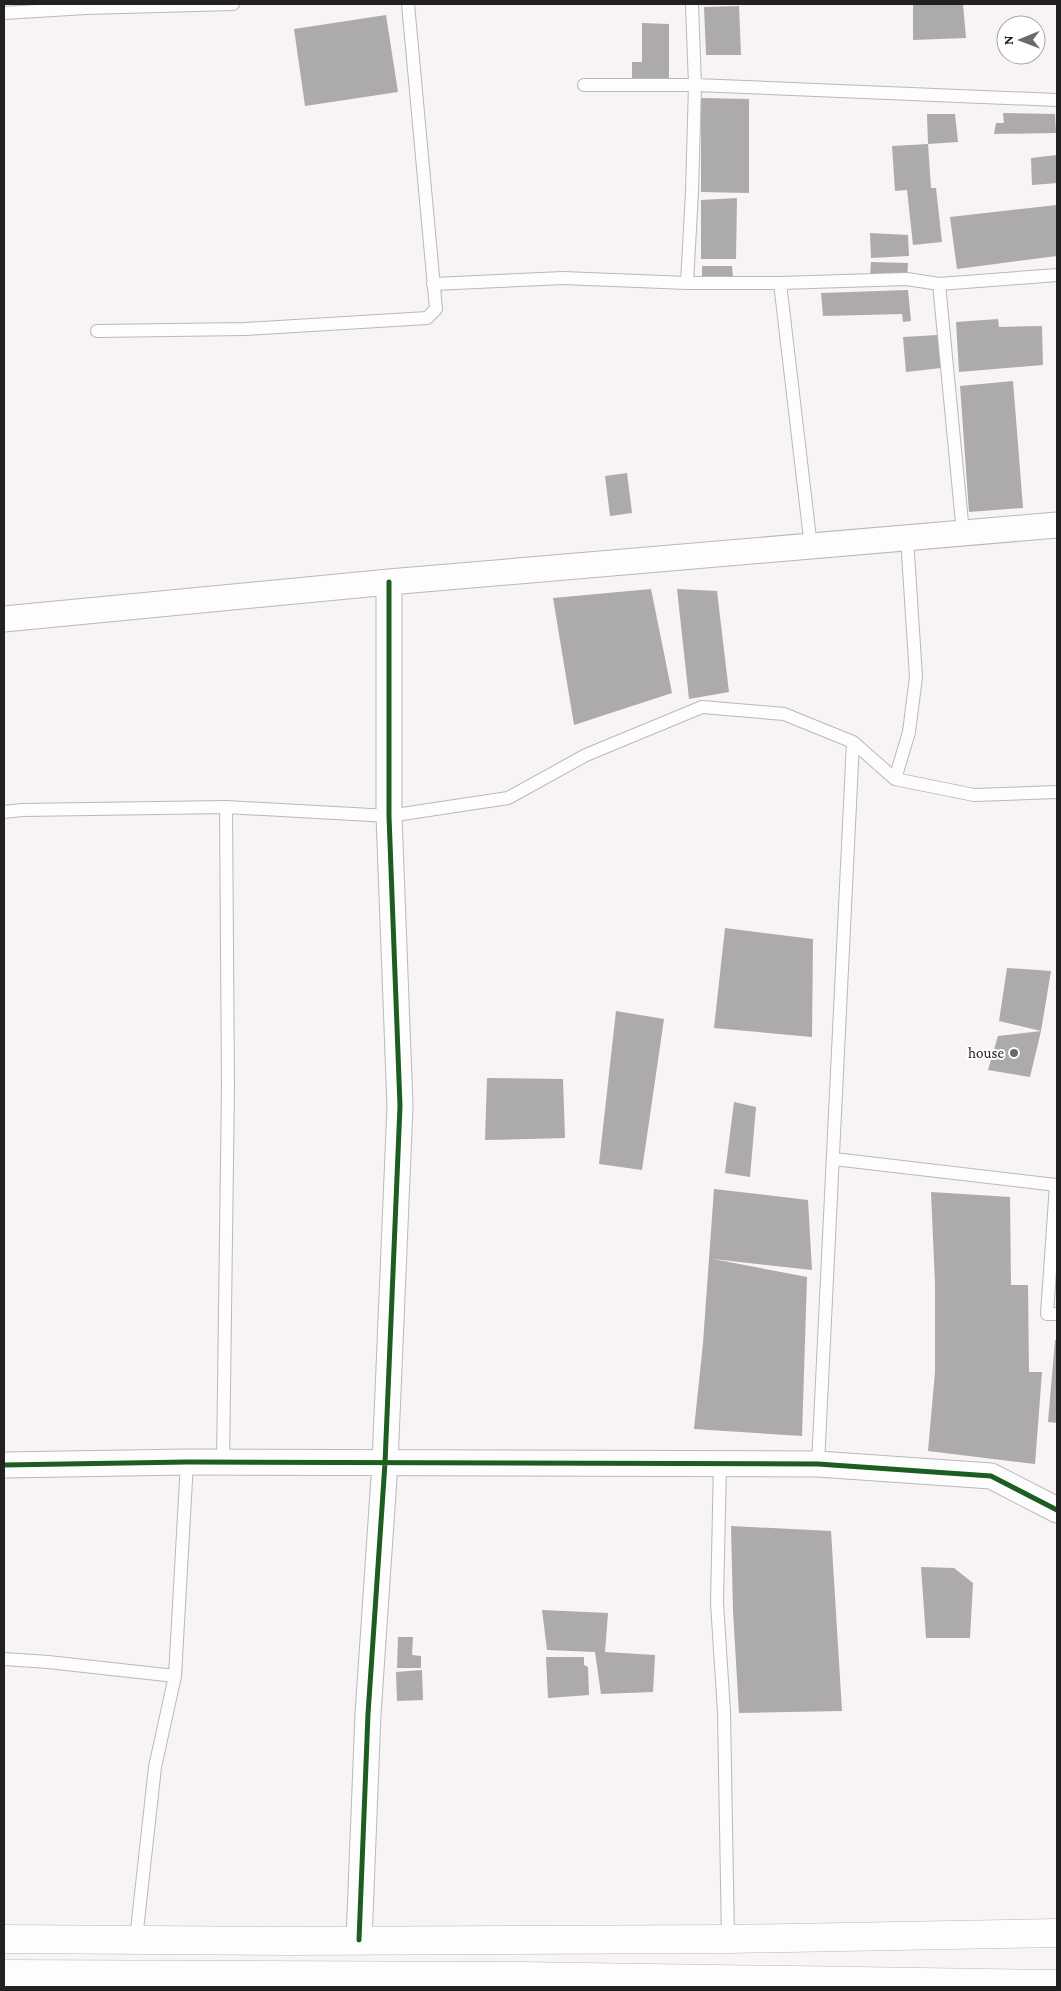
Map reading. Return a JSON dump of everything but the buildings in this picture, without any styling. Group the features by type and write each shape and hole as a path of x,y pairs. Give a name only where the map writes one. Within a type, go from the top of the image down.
{"main road":[{"path":"4,1939 728,1939 1057,1933"},
{"path":"4,1974 290,1981 1057,1984"}],"street":[{"path":"4,619 389,582 1057,525"},
{"path":"359,1940 368,1714 385,1463 400,1106 389,816 389,582"},
{"path":"4,1465 187,1462 818,1464 991,1476 1057,1510"}],"lane":[{"path":"4,13 86,8 233,4"},
{"path":"97,331 245,329 427,318 436,309 408,4"},
{"path":"687,283 695,85 692,4"},
{"path":"584,85 695,85 1057,100"},
{"path":"433,284 563,278 687,283 780,283 907,279 939,284 1057,275"},
{"path":"780,283 811,546"},
{"path":"939,284 963,533"},
{"path":"895,779 909,732 916,677 907,538"},
{"path":"4,812 22,810 226,807 389,816 508,798 586,755 702,708 784,714 853,742 895,779 974,795 1057,792"},
{"path":"818,1464 853,742"},
{"path":"223,1462 228,1086 226,807"},
{"path":"834,1159 1056,1185 1047,1314 1057,1314"},
{"path":"136,1939 155,1767 175,1676 187,1462"},
{"path":"720,1464 717,1603 724,1712 728,1939"},
{"path":"4,1659 175,1676"}],"cycle path":[{"path":"359,1940 368,1714 385,1463 400,1106 389,816 389,582"},
{"path":"4,1465 187,1462 818,1464 991,1476 1057,1510"}],"place":[{"name":"house","path":"1014,1053"}]}
